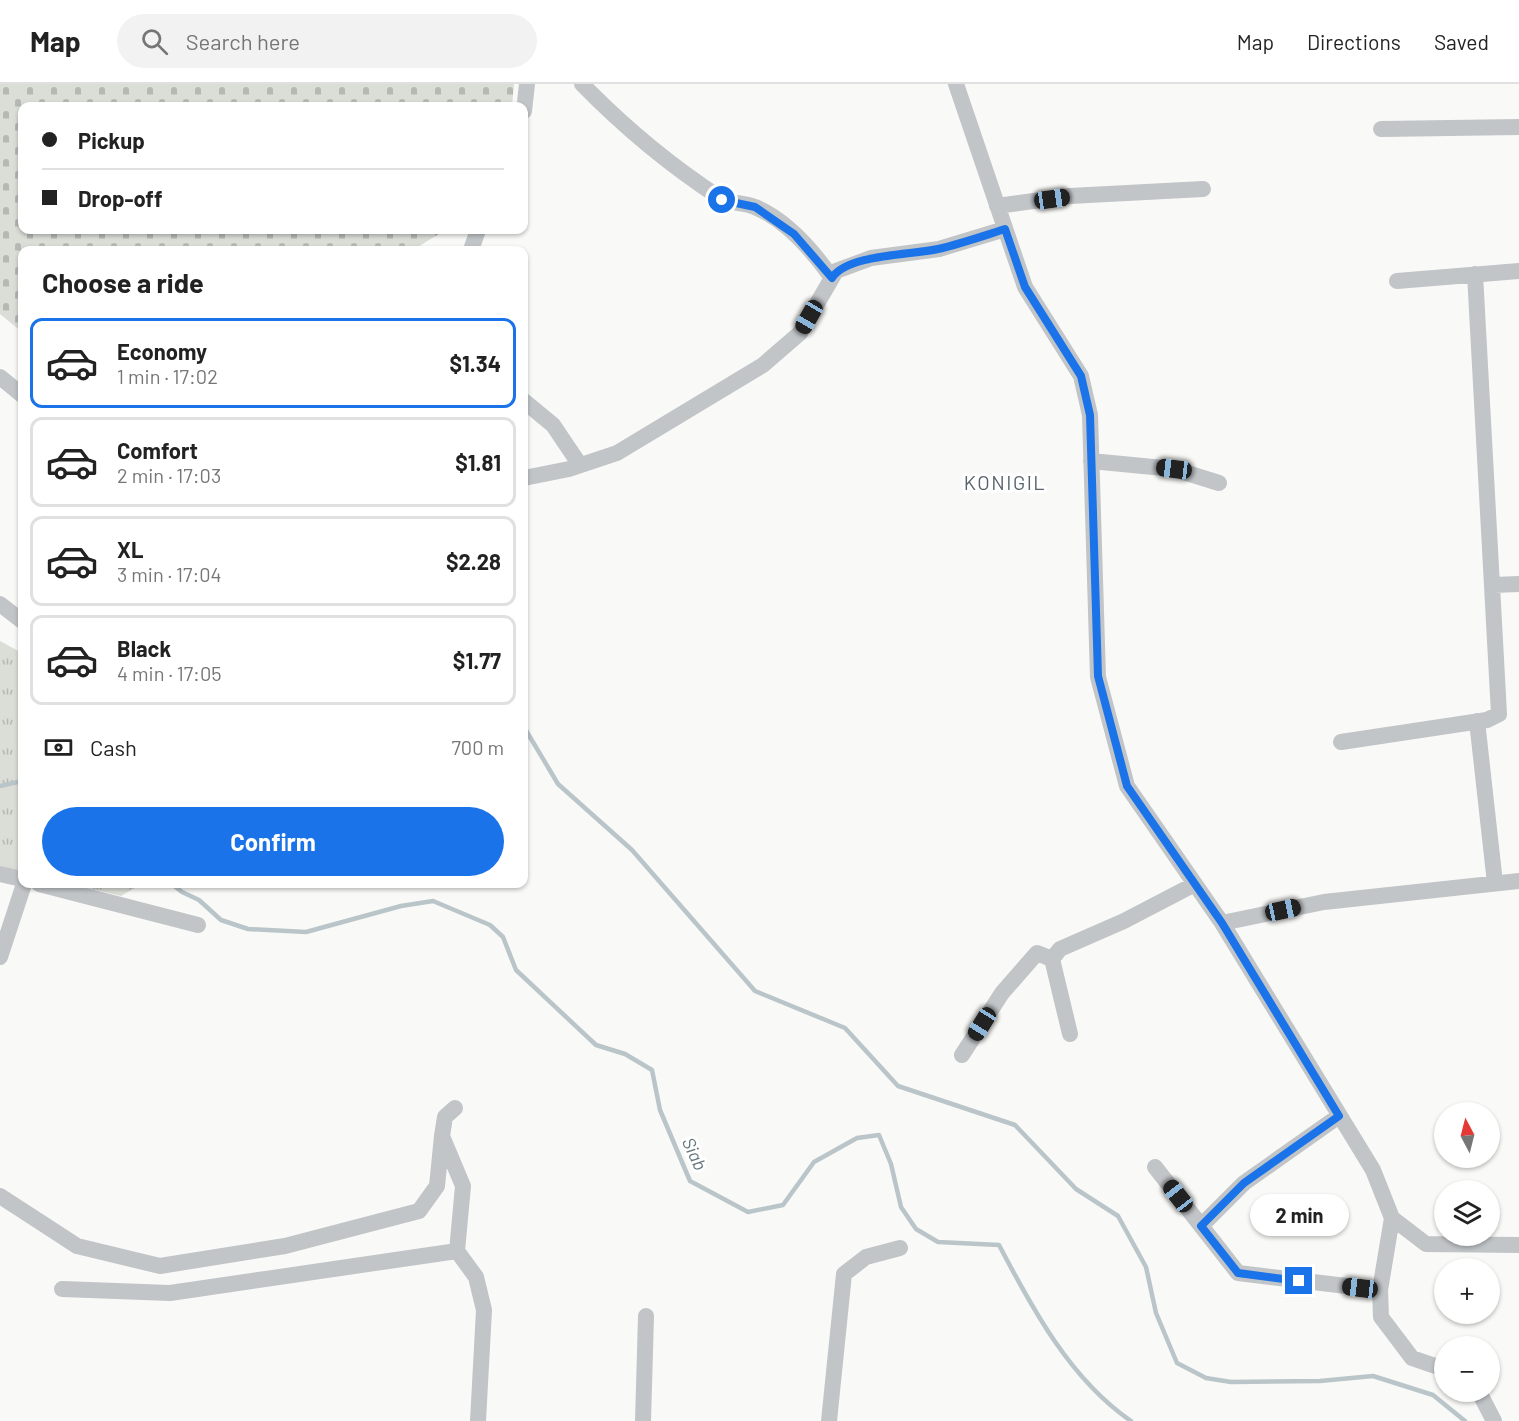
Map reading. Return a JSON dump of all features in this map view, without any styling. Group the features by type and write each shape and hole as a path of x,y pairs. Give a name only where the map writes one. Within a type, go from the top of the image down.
{"street":[{"path":"525,102 527,84"},
{"path":"582,84 636,133 722,200 755,207 794,234 832,278"},
{"path":"956,84 1025,287 1081,376 1090,415 1098,676 1127,786 1222,923 1373,1170 1392,1218 1426,1244 1519,1245"},
{"path":"1381,129 1519,127"},
{"path":"997,206 1070,196 1203,189"},
{"path":"528,477 618,453 763,365 800,333 836,271 871,258 939,249 1005,229"},
{"path":"1397,281 1519,271"},
{"path":"1341,742 1477,721 1494,717 1499,714 1501,708 1475,274"},
{"path":"0,377 18,392"},
{"path":"528,404 553,425 580,465"},
{"path":"1091,461 1174,469 1219,483"},
{"path":"1493,585 1519,584"},
{"path":"0,603 18,618"},
{"path":"1477,721 1495,884"},
{"path":"0,874 18,879"},
{"path":"1222,923 1324,902 1519,881"},
{"path":"1052,958 1060,948 1124,921 1195,884"},
{"path":"0,957 21,888"},
{"path":"55,888 198,925"},
{"path":"962,1055 1002,993 1037,953 1052,958"},
{"path":"1052,958 1070,1034"},
{"path":"0,1196 77,1246 160,1266 285,1246 419,1211 437,1186 445,1117 455,1108"},
{"path":"1201,1226 1244,1183 1339,1116"},
{"path":"442,1136 463,1186 458,1251 476,1277 484,1310 478,1421"},
{"path":"1155,1167 1238,1273 1380,1290"},
{"path":"1392,1218 1380,1290 1381,1317 1412,1358 1434,1366"},
{"path":"829,1421 844,1274 866,1257 900,1248"},
{"path":"63,1289 170,1293 458,1251"},
{"path":"643,1421 646,1316"},
{"path":"1484,1402 1494,1421"}],"green space":[{"path":"0,84 514,84 512,102 18,102 18,234 439,234 419,246 18,246 18,329 0,314"},
{"path":"0,641 18,651 18,871 0,866"},
{"path":"87,888 134,888 121,896"}],"waterway":[{"path":"528,734 558,784 632,850 755,991 845,1028 898,1086 1015,1125 1076,1189 1118,1216 1146,1267 1156,1313 1177,1363 1206,1378 1231,1382 1320,1381 1373,1376 1433,1395 1465,1421"},
{"name":"Siab","path":"0,786 18,782"},
{"name":"Siab","path":"177,888 199,900 221,920 248,929 306,932 401,906 433,901 490,925 503,937 516,970 596,1045 625,1054 652,1070 660,1110 690,1181 748,1212 783,1205 814,1162 857,1138 879,1135 891,1164 901,1207 916,1229 938,1242 999,1245 1055,1342 1090,1385 1131,1421"}],"district":[{"name":"KONIGIL","path":"1005,483"}],"route":[{"path":"722,200 755,207 794,234 832,278 836,271 871,258 939,249 1005,229 1025,287 1081,376 1090,415 1098,676 1127,786 1222,923 1339,1116 1244,1183 1201,1226 1238,1273 1299,1281"}]}
